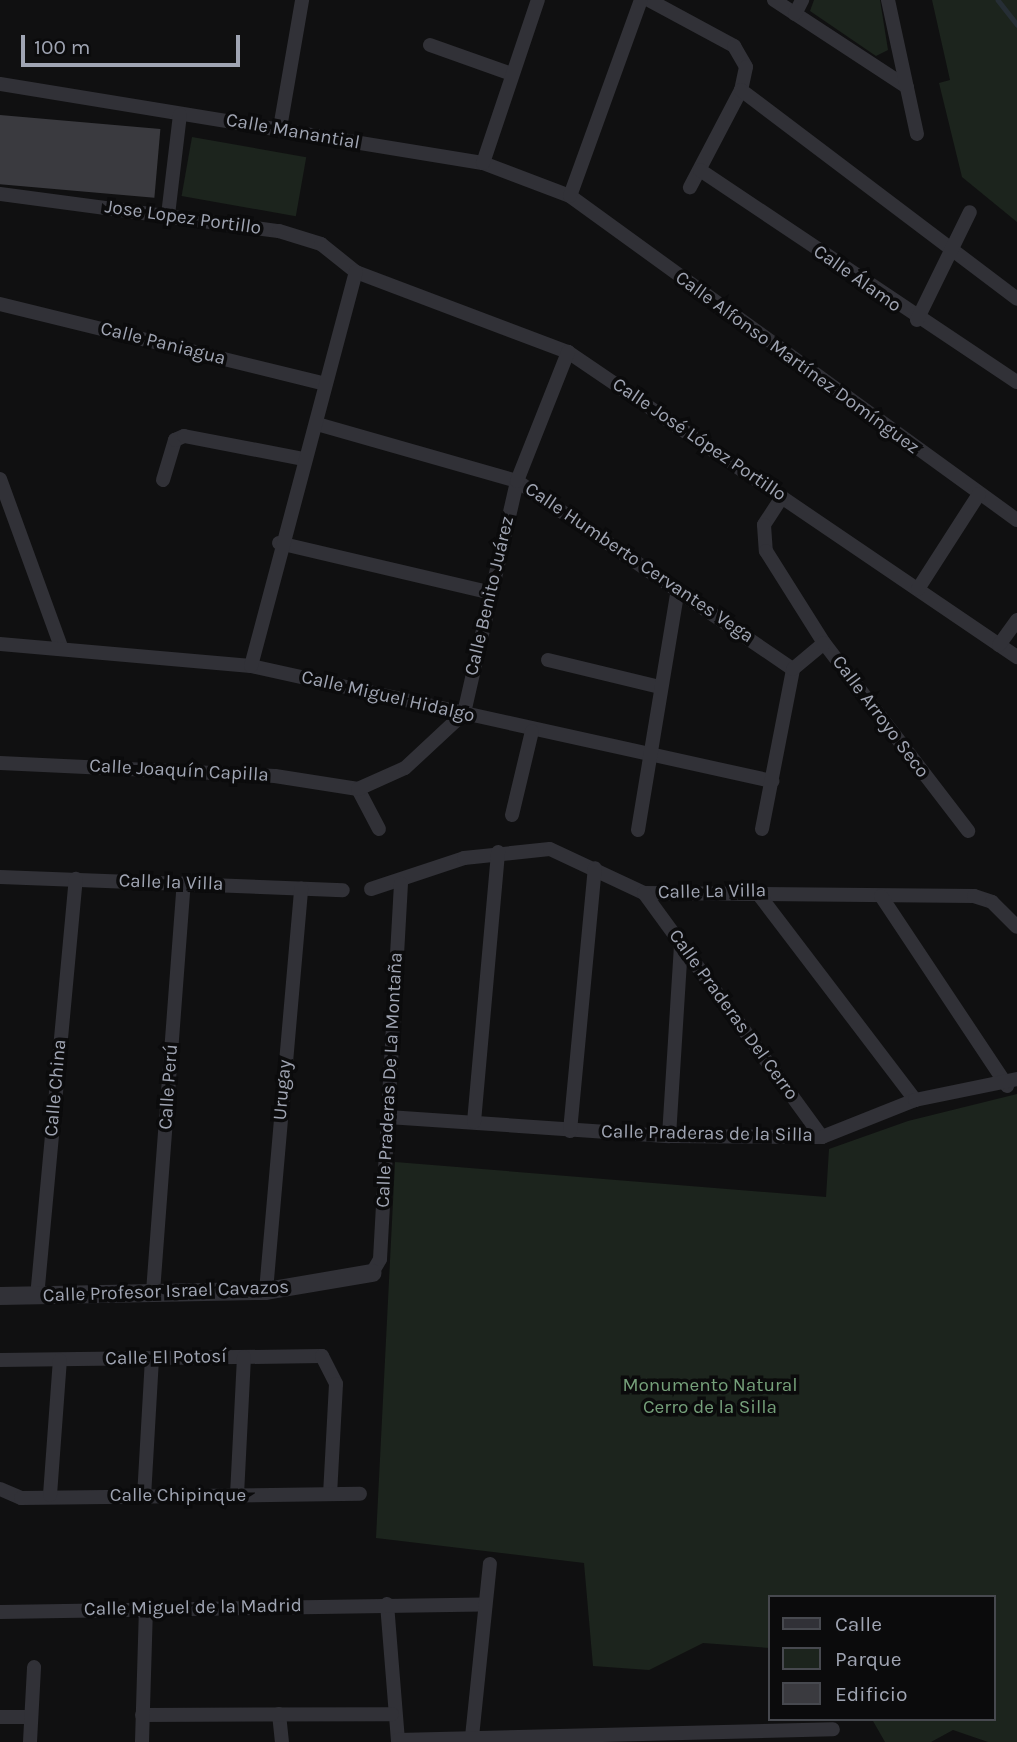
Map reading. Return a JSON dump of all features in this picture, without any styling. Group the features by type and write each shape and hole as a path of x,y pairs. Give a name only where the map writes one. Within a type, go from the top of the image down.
{"street":[{"path":"280,128 302,0"},
{"path":"483,163 538,0"},
{"path":"575,199 641,0"},
{"path":"649,0 734,46 744,60 741,90 690,187"},
{"path":"775,0 907,87"},
{"path":"795,15 802,0"},
{"path":"888,0 917,134"},
{"path":"430,45 512,74"},
{"name":"Calle Manantial","path":"0,83 180,115 280,128 483,163 575,199"},
{"path":"741,90 952,247 1017,299"},
{"path":"168,215 180,115"},
{"name":"Calle Álamo","path":"700,170 916,320 1015,377"},
{"name":"Jose Lopez Portillo","path":"0,194 279,231 321,244 356,272"},
{"name":"Calle Alfonso Martínez Domínguez","path":"575,199 1017,520"},
{"path":"916,320 970,212"},
{"path":"251,666 279,543 303,459 317,424 325,384 356,272"},
{"name":"Calle José López Portillo","path":"356,272 568,352 1017,657"},
{"name":"Calle Paniagua","path":"0,304 325,384"},
{"name":"Calle Benito Juárez","path":"464,713 488,593 517,481 568,352"},
{"name":"Calle Humberto Cervantes Vega","path":"317,424 517,481 793,669"},
{"path":"163,480 175,440 184,436 303,459"},
{"path":"0,479 62,649"},
{"path":"918,589 979,494"},
{"name":"Calle Arroyo Seco","path":"782,497 762,539 824,643 968,831"},
{"path":"0,527 18,528"},
{"path":"279,543 488,593"},
{"path":"638,830 678,589"},
{"path":"999,645 1017,620"},
{"path":"762,829 793,669 824,643"},
{"name":"Calle Miguel Hidalgo","path":"0,644 251,666 464,713 650,759 772,781"},
{"path":"548,660 660,687"},
{"path":"379,829 358,789 405,768 464,713"},
{"path":"512,815 532,731"},
{"name":"Calle Joaquín Capilla","path":"0,763 275,776 358,789"},
{"name":"Calle La Villa","path":"371,889 401,884 444,864 498,852 550,849 644,893 756,891 981,898 1017,927"},
{"path":"474,1122 498,852"},
{"path":"570,1130 595,868"},
{"name":"Calle la Villa","path":"0,877 342,890"},
{"name":"Calle China","path":"37,1297 76,879"},
{"name":"Calle Perú","path":"153,1292 184,883"},
{"name":"Calle Praderas De La Montaña","path":"372,1273 380,1259 401,884"},
{"name":"Urugay","path":"266,1291 301,889"},
{"path":"756,891 915,1100"},
{"name":"Calle Praderas Del Cerro","path":"644,893 822,1137"},
{"path":"881,896 1012,1082"},
{"path":"668,1136 681,944"},
{"name":"Calle Praderas de la Silla","path":"388,1117 668,1136 822,1137 915,1100 1012,1082"},
{"name":"Calle Profesor Israel Cavazos","path":"0,1296 266,1291 372,1273"},
{"name":"Calle El Potosí","path":"0,1360 314,1354 330,1363 337,1384 330,1494"},
{"path":"237,1495 244,1357"},
{"path":"144,1497 152,1359"},
{"path":"50,1495 60,1360"},
{"name":"Calle Chipinque","path":"0,1489 21,1498 50,1495 144,1497 360,1494"},
{"path":"471,1737 483,1604 491,1564"},
{"path":"387,1604 392,1714 398,1741 471,1737 833,1730"},
{"name":"Calle Miguel de la Madrid","path":"0,1612 483,1604"},
{"path":"142,1742 146,1609"},
{"path":"30,1742 34,1667"},
{"path":"279,1714 282,1742"},
{"path":"142,1715 392,1714"},
{"path":"0,1717 31,1717"}],"green space":[{"path":"814,0 880,0 888,50 876,56 810,11"},
{"path":"932,0 1017,0 1017,222 962,177 939,83 950,80"},
{"path":"192,137 306,157 296,216 182,196"},
{"name":"Monumento Natural Cerro de la Silla","path":"1017,1094 1017,1742 988,1742 953,1730 931,1742 885,1742 873,1721 996,1721 996,1595 768,1595 768,1648 703,1643 649,1670 593,1666 584,1563 376,1538 395,1162 826,1197 829,1149 908,1121"}],"building":[{"path":"0,115 160,129 154,198 0,184"}],"waterway":[{"path":"998,0 1017,24"}]}
